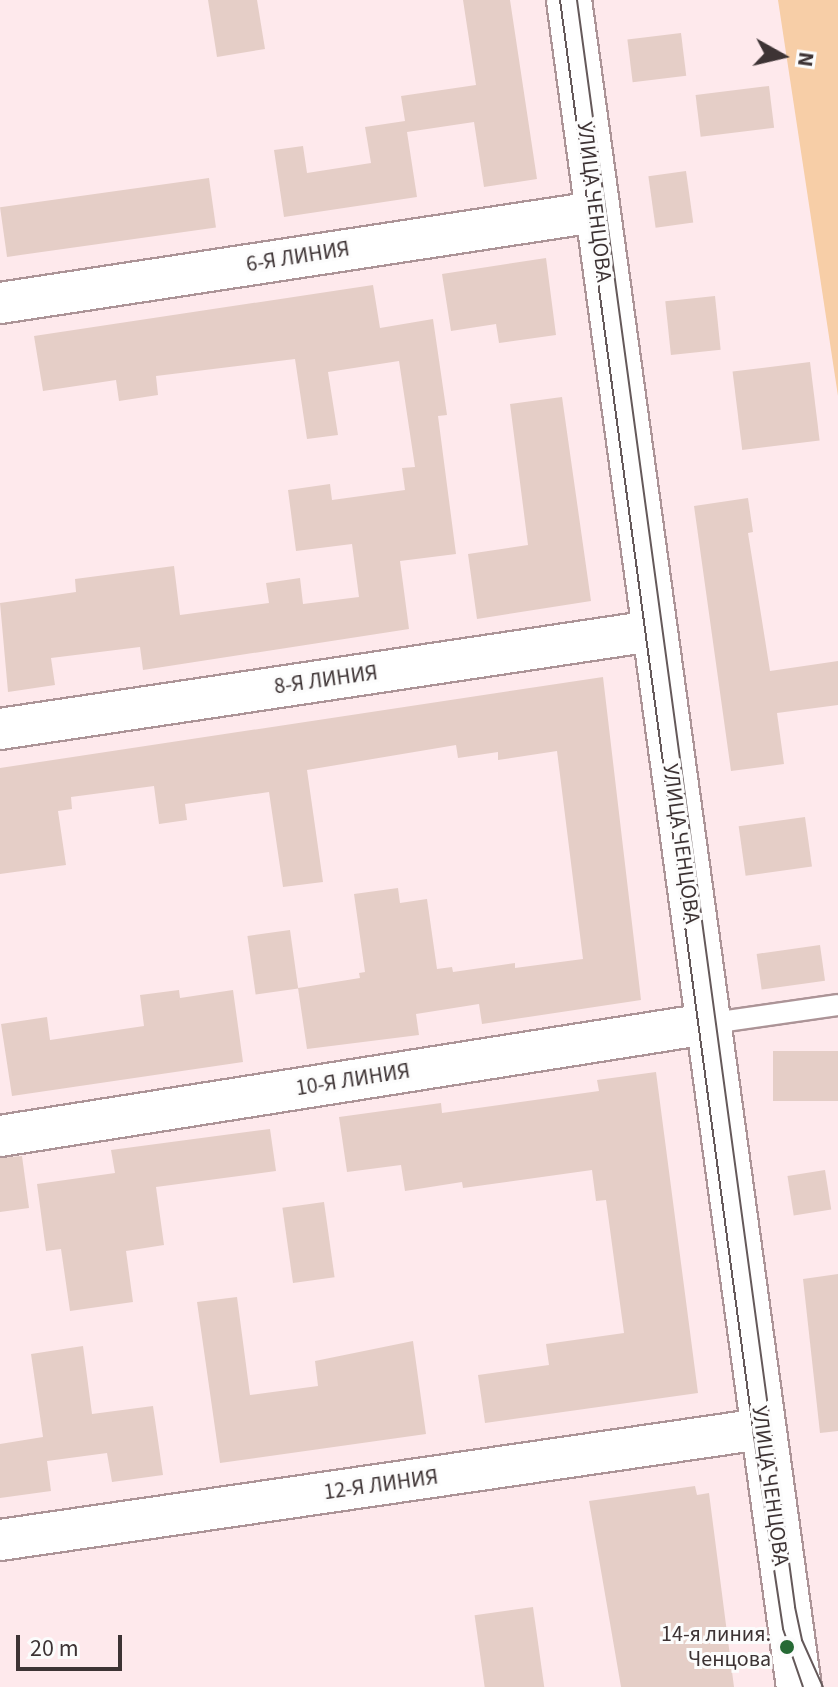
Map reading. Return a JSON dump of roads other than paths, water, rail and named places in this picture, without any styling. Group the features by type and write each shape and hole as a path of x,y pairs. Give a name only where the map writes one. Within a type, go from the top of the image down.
{"street":[{"name":"УЛИЦА ЧЕНЦОВА","path":"569,0 652,631 799,1687"},
{"name":"6-Я ЛИНИЯ","path":"0,303 595,212"},
{"name":"8-Я ЛИНИЯ","path":"0,729 652,631"},
{"name":"10-Я ЛИНИЯ","path":"0,1136 706,1024"},
{"name":"12-Я ЛИНИЯ","path":"0,1540 761,1429"}],"lane":[{"path":"706,1024 838,1005"}],"tram line":[{"path":"560,0 753,1430 783,1629 803,1687"},
{"path":"577,0 795,1607 802,1640 823,1687"}],"place":[{"name":"14-я линия. Ченцова","path":"787,1647"}]}
